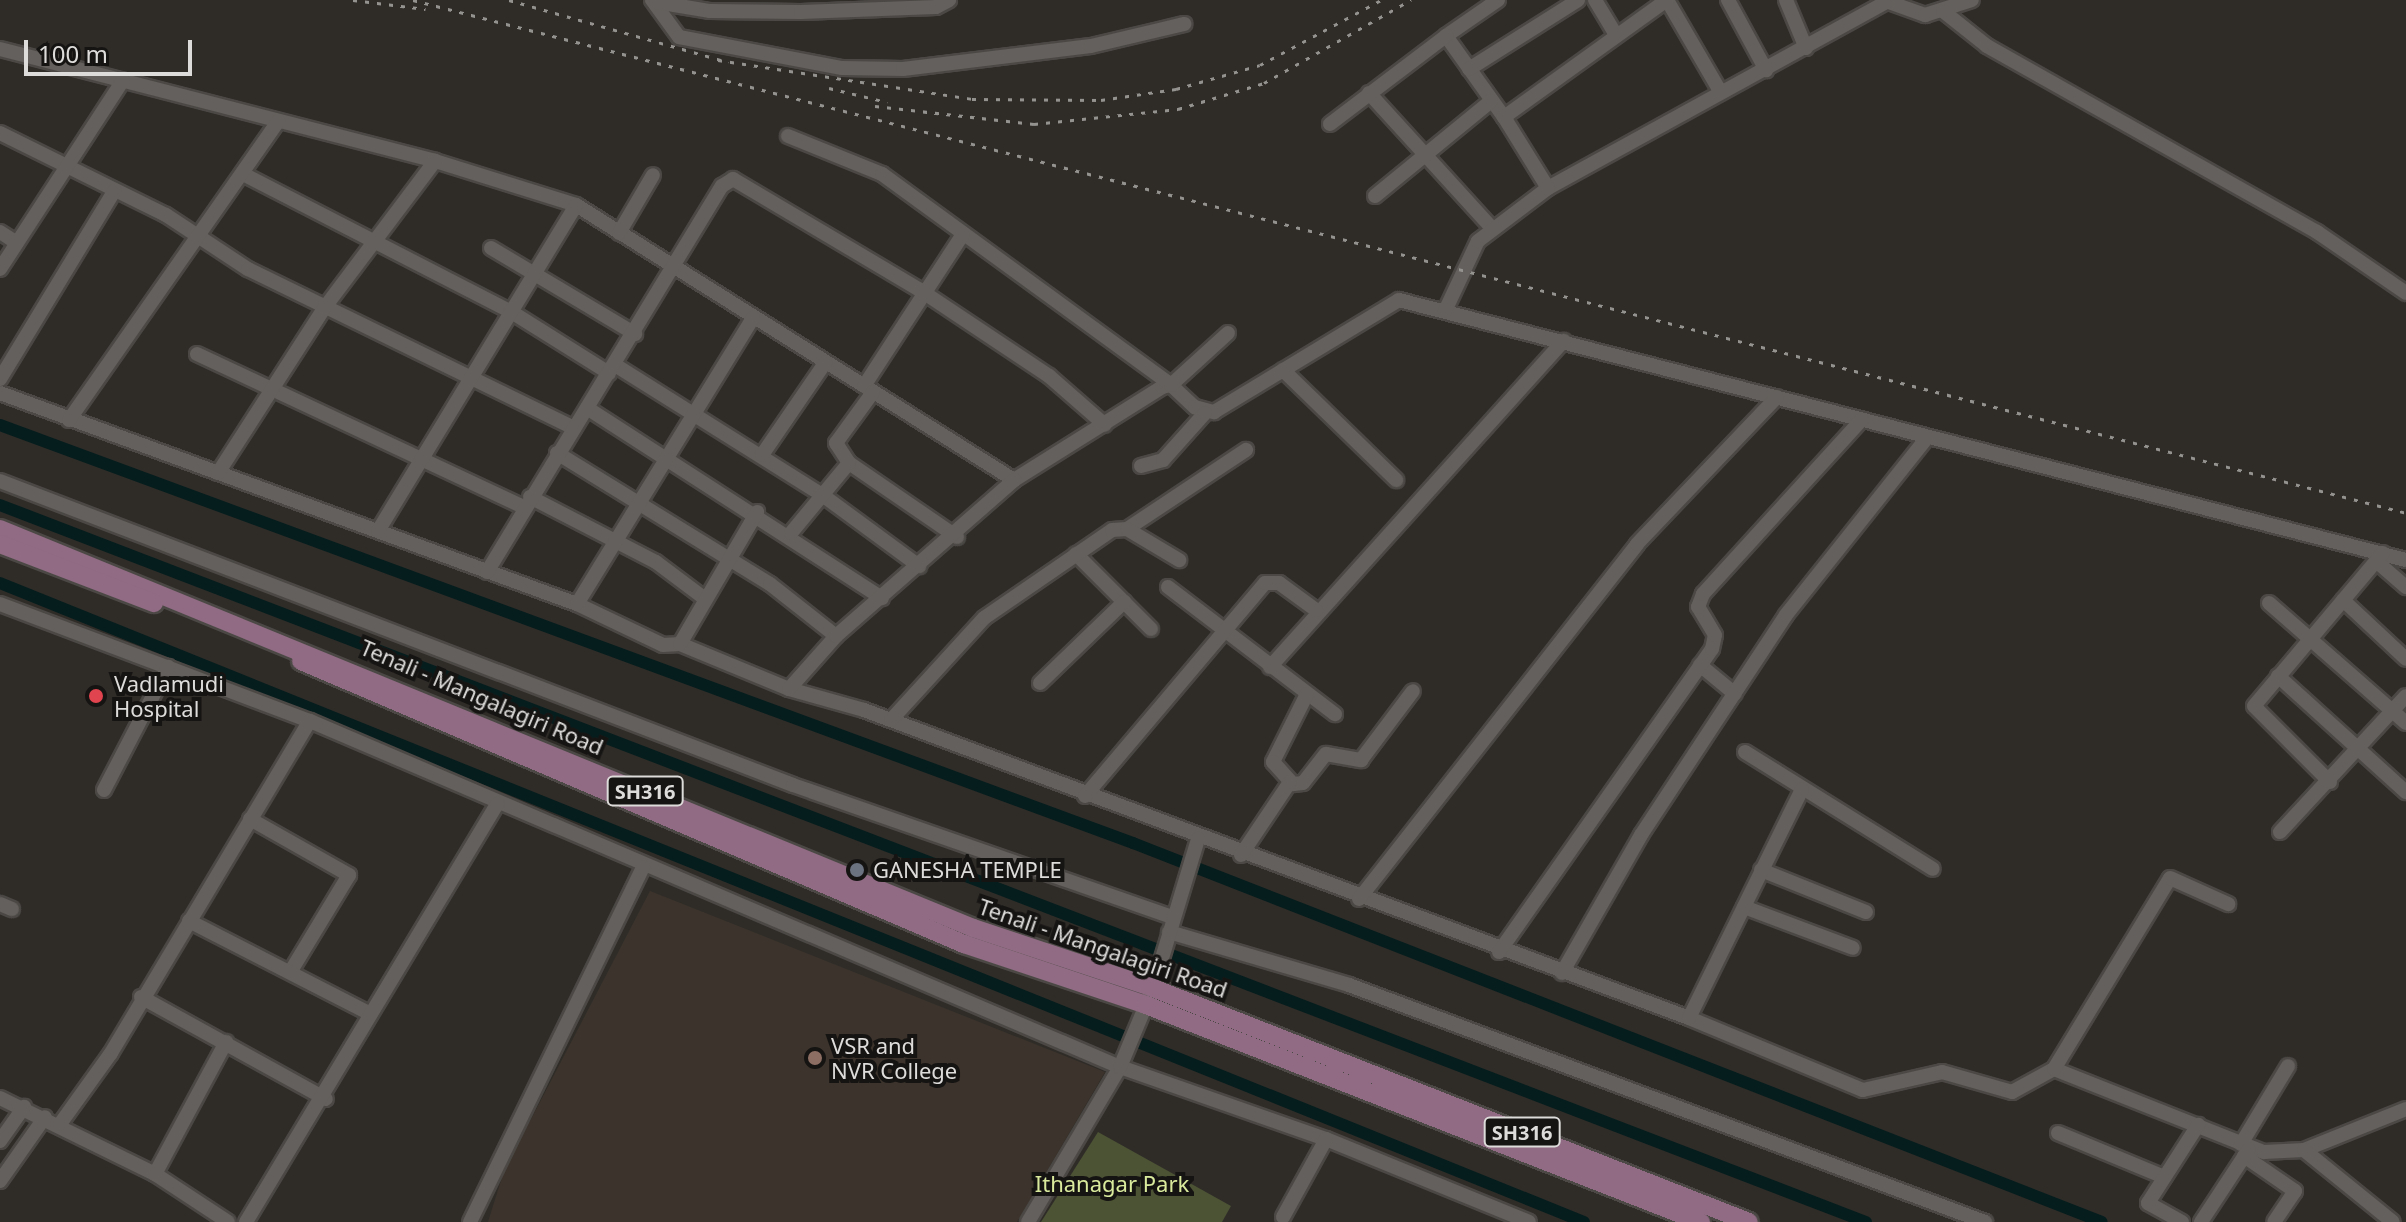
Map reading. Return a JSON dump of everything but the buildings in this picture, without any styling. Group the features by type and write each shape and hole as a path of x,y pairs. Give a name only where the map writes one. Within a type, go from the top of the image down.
{"main road":[{"name":"Tenali - Mangalagiri Road","path":"1,536 973,928 1749,1222"},
{"name":"Tenali - Mangalagiri Road","path":"1149,996 1701,1222"}],"street":[{"path":"654,1 710,11 801,12 936,7 949,0"},
{"path":"1330,124 1498,0"},
{"path":"1469,69 1578,0"},
{"path":"1595,0 1616,35"},
{"path":"1504,117 1667,0 1720,91"},
{"path":"1728,0 1766,70"},
{"path":"1786,0 1806,48"},
{"path":"1445,311 1491,227 1548,188 1720,91 1806,48 1885,1 1925,15 1972,0"},
{"path":"654,1 679,37 842,68 903,69 1091,46 1184,24"},
{"path":"1943,11 1987,46 2317,232 2406,293"},
{"path":"1446,36 1504,117 1548,188"},
{"path":"0,49 435,161 576,205 672,269 1014,480"},
{"path":"0,269 123,80"},
{"path":"1369,93 1491,227"},
{"path":"1375,196 1421,152 1491,101"},
{"path":"69,420 202,235 278,121"},
{"path":"0,133 202,235 325,307 574,428"},
{"path":"788,136 869,167 1171,385 1205,413"},
{"path":"218,473 276,388 325,307 435,161"},
{"path":"243,174 510,311 691,412 821,494 919,566"},
{"path":"619,233 653,175"},
{"path":"487,572 557,453 635,334 722,186 733,179 920,290 1049,376 1105,425"},
{"path":"0,379 115,190"},
{"path":"378,531 424,457 466,377 576,205"},
{"path":"0,232 17,243"},
{"path":"957,537 849,463 836,443 920,290 963,234"},
{"path":"491,248 635,334"},
{"path":"1141,466 1163,460 1205,413 1399,300 2380,557 2406,560"},
{"path":"577,604 636,501 753,318"},
{"path":"789,689 836,636 957,537 1014,480 1171,385 1228,333"},
{"path":"1270,667 1316,610 1564,341"},
{"path":"197,354 613,539 704,598"},
{"path":"762,455 825,363"},
{"path":"1283,370 1396,480"},
{"path":"0,393 577,604 663,645 680,644 789,689 891,720 1499,952 1689,1018 1863,1090 1942,1072 2012,1092 2054,1069 2170,878 2228,904"},
{"path":"1359,899 1637,544 1777,397"},
{"path":"587,408 664,459 791,533 882,598"},
{"path":"1499,952 1715,641 1698,607 1703,594 1862,419"},
{"path":"1562,973 1641,835 1792,606 1927,438"},
{"path":"891,720 984,618 1112,530 1127,529 1246,450"},
{"path":"557,453 729,558 836,636"},
{"path":"791,533 849,463"},
{"path":"0,481 1169,932 1349,985 1985,1222"},
{"path":"680,644 704,598 757,512"},
{"path":"1127,529 1179,560"},
{"path":"1076,554 1151,629"},
{"path":"2380,557 2406,587"},
{"path":"2330,782 2255,710 2278,676 2380,557"},
{"path":"1085,796 1270,581 1316,610"},
{"path":"1168,587 1335,714"},
{"path":"2343,600 2406,659"},
{"path":"1040,683 1124,602"},
{"path":"2269,603 2406,723"},
{"path":"0,604 310,721 643,867 1122,1062 1326,1139 1529,1222"},
{"path":"1700,665 1735,694"},
{"path":"104,790 168,667"},
{"path":"2278,676 2406,792"},
{"path":"1307,694 1273,762 1290,782 1303,783 1326,754 1361,760 1413,691"},
{"path":"2280,832 2361,751 2406,696"},
{"path":"60,1124 189,921 310,721"},
{"path":"1745,752 1933,869"},
{"path":"1241,855 1290,782"},
{"path":"1689,1018 1802,789"},
{"path":"246,1222 326,1099 371,1014 497,804"},
{"path":"250,819 349,875 292,969"},
{"path":"1028,1222 1122,1062 1149,996 1179,888 1198,839"},
{"path":"470,1222 643,867"},
{"path":"1761,870 1866,912"},
{"path":"1744,907 1853,948"},
{"path":"189,921 292,969 371,1014"},
{"path":"141,997 326,1099"},
{"path":"155,1174 226,1042"},
{"path":"2201,1222 2245,1149 2288,1066"},
{"path":"2054,1069 2198,1125 2245,1149 2295,1191 2274,1222"},
{"path":"0,1098 60,1124 155,1174 228,1222"},
{"path":"0,1141 24,1107"},
{"path":"2245,1149 2304,1150 2406,1109"},
{"path":"0,1181 45,1117"},
{"path":"2182,1222 2149,1207 2164,1177 2198,1125"},
{"path":"2058,1133 2164,1177"},
{"path":"1283,1217 1326,1139"},
{"path":"2304,1150 2393,1222"}],"shaded area":[{"name":"VSR and NVR College","path":"650,891 1105,1072 1017,1222 488,1222 504,1171"}],"green space":[{"name":"Ithanagar Park","path":"1098,1132 1231,1206 1222,1222 1041,1222"}],"waterway":[{"path":"0,425 1133,843 2102,1222"},
{"path":"0,505 1866,1222"},
{"path":"0,583 1584,1222"}],"railway":[{"path":"353,0 425,9"},
{"path":"413,0 2406,513"},
{"path":"509,0 728,62"},
{"path":"718,60 972,99 1101,100 1176,89 1260,65 1381,0"},
{"path":"875,106 1034,124 1178,109 1264,83 1411,0"},
{"path":"829,88 887,102"}],"place":[{"name":"Vadlamudi Hospital","path":"96,696"},
{"name":"GANESHA TEMPLE","path":"857,870"},
{"name":"VSR and NVR College","path":"815,1058"}]}
